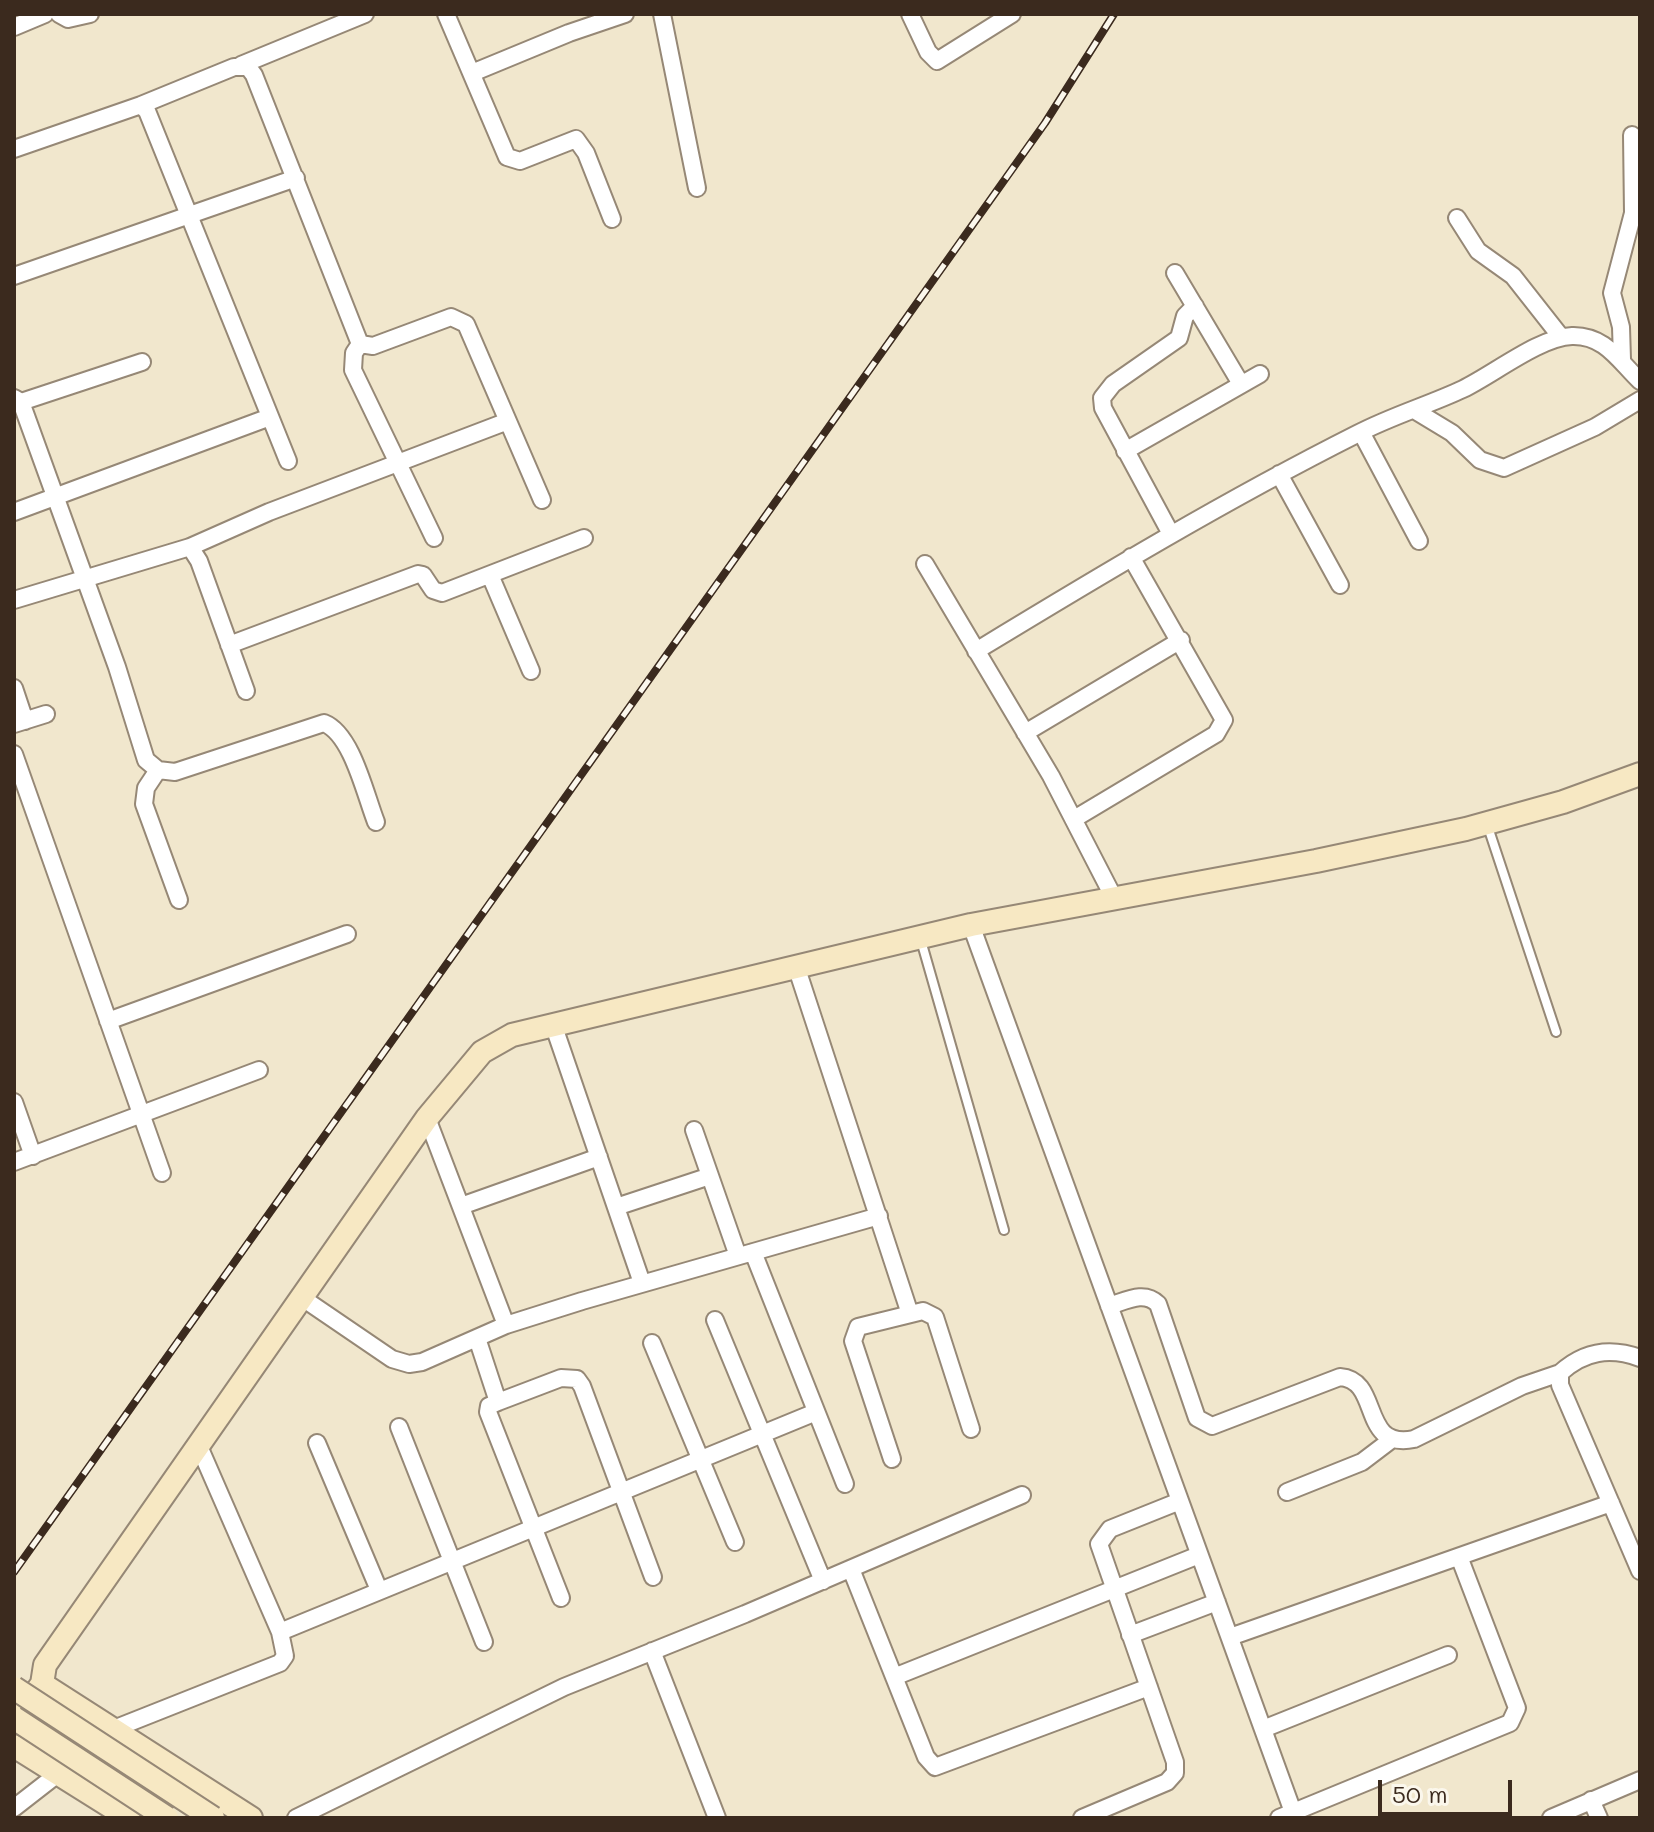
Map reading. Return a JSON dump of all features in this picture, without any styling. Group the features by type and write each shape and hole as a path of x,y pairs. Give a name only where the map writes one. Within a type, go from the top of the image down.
{"street":[{"path":"14,27 45,14"},
{"path":"59,14 68,19 90,14"},
{"path":"14,149 94,123 133,105 141,105 365,14"},
{"path":"446,14 507,157 520,161 576,139 586,153 612,219"},
{"path":"472,73 569,33 625,14"},
{"path":"662,14 697,188"},
{"path":"910,14 922,42 937,61 1012,14"},
{"path":"241,65 254,75 360,344"},
{"path":"141,105 164,152 186,215 288,461"},
{"path":"1622,359 1621,327 1612,293 1633,213 1632,135"},
{"path":"14,276 296,178"},
{"path":"1457,218 1478,251 1513,276 1561,337"},
{"path":"1175,273 1241,384"},
{"path":"1171,534 1103,408 1102,398 1113,384 1179,338 1185,316 1195,306"},
{"path":"360,344 373,346 451,317 460,318 466,324 542,500"},
{"path":"976,651 1131,557 1279,474 1361,432 1492,375 1561,337 1593,340 1622,359 1640,381"},
{"path":"360,344 354,353 353,370 434,538"},
{"path":"142,362 17,400 85,577 143,752 153,768 175,772 324,723 335,727 346,743 376,822"},
{"path":"1125,451 1260,374"},
{"path":"1414,410 1452,433 1480,460 1504,468 1515,466 1595,427 1640,400"},
{"path":"14,512 270,417"},
{"path":"14,600 190,547 269,512 508,421"},
{"path":"1361,432 1419,541"},
{"path":"1279,474 1340,585"},
{"path":"229,645 418,574 423,575 437,593 584,538"},
{"path":"190,547 199,561 246,691"},
{"path":"1074,819 1222,728 1222,712 1131,557"},
{"path":"925,564 1074,819 1115,900"},
{"path":"490,575 531,671"},
{"path":"1025,733 1181,640"},
{"path":"14,688 20,722 46,714"},
{"path":"14,754 162,1173"},
{"path":"158,770 146,788 144,804 179,900"},
{"path":"167,1818 14,1720 42,1684 45,1665 198,1444 427,1118 482,1052 512,1035 553,1024 797,969 971,925 1316,861 1487,823 1563,802 1640,774"},
{"path":"971,925 1295,1814 1510,1723 1516,1717 1517,1708 1460,1559"},
{"path":"108,1021 347,934"},
{"path":"797,969 910,1314"},
{"path":"553,1024 642,1283"},
{"path":"14,1162 259,1070"},
{"path":"14,1102 33,1156"},
{"path":"427,1118 506,1325"},
{"path":"694,1130 710,1176 845,1484"},
{"path":"461,1206 599,1157"},
{"path":"616,1207 710,1176"},
{"path":"301,1297 374,1348 409,1364 422,1362 506,1325 879,1216"},
{"path":"1109,1306 1142,1296 1152,1298 1158,1304 1197,1418 1203,1424 1221,1424 1340,1377 1358,1383 1382,1433 1391,1440"},
{"path":"892,1459 852,1335 858,1327 923,1311 935,1317 971,1429"},
{"path":"715,1320 823,1581"},
{"path":"477,1338 498,1402"},
{"path":"652,1343 735,1542"},
{"path":"1287,1492 1362,1462 1391,1440 1414,1439 1522,1386 1560,1373 1571,1363 1610,1350 1640,1358"},
{"path":"1560,1373 1560,1385 1640,1571"},
{"path":"561,1598 536,1526 488,1412 489,1406 561,1378 577,1379 582,1386 653,1577"},
{"path":"280,1632 816,1412"},
{"path":"399,1427 484,1642"},
{"path":"317,1443 379,1590"},
{"path":"14,1808 66,1777 111,1730 280,1663 286,1649 280,1632 198,1444"},
{"path":"296,1818 526,1704 1022,1495"},
{"path":"1086,1817 1167,1782 1175,1773 1175,1762 1099,1552 1103,1535 1180,1501"},
{"path":"1230,1637 1460,1559 1611,1503"},
{"path":"894,1677 1199,1555"},
{"path":"851,1569 926,1757 935,1767 1149,1687"},
{"path":"1130,1635 1217,1602"},
{"path":"652,1651 717,1818"},
{"path":"1263,1729 1448,1655"},
{"path":"42,1684 251,1818"},
{"path":"14,1688 213,1818"},
{"path":"14,1746 129,1818"},
{"path":"1551,1818 1640,1780"},
{"path":"1591,1800 1599,1818"}],"lane":[{"path":"1487,823 1556,1032"},
{"path":"920,937 1004,1230"}],"railway":[{"path":"14,1572 1045,123 1114,14"}]}
